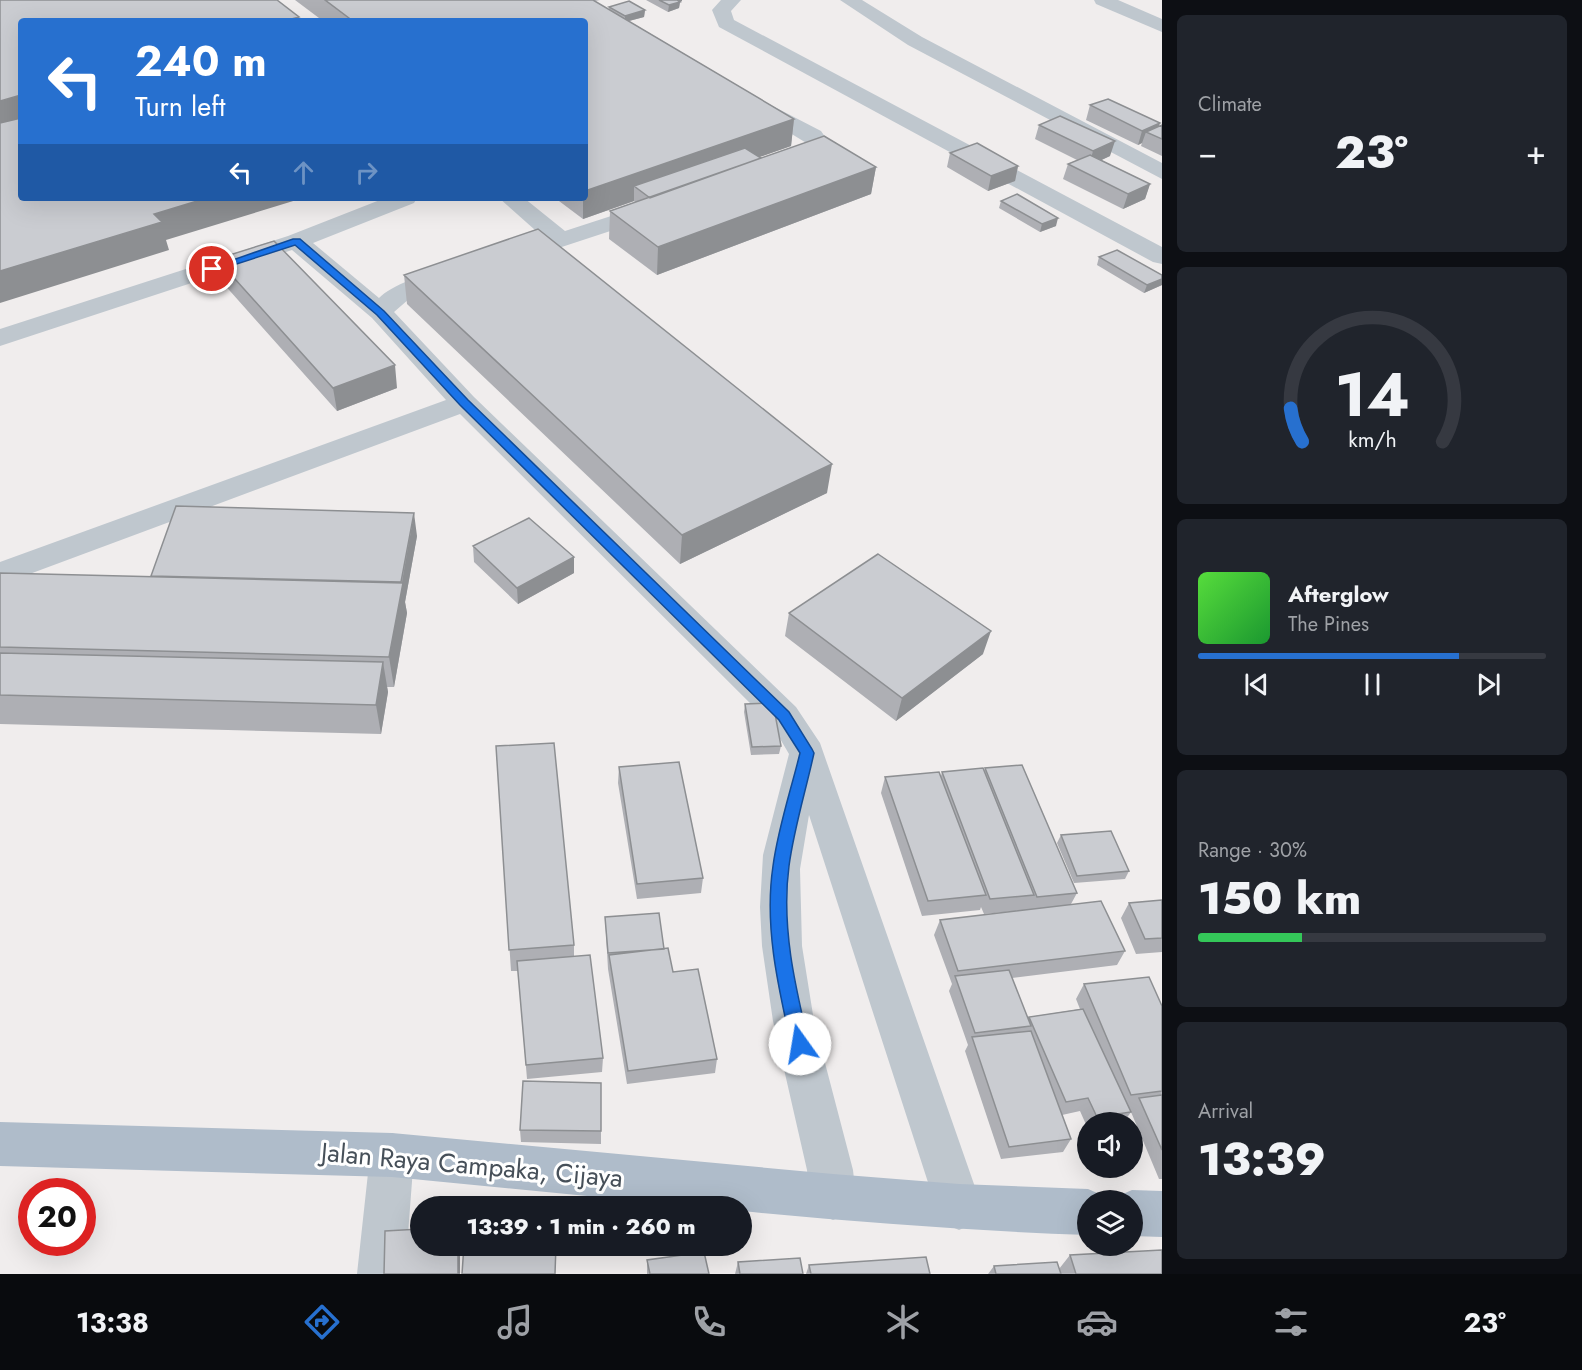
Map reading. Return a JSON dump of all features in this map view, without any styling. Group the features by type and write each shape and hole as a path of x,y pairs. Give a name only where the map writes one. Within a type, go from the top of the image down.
{"main road":[{"name":"Jalan Raya Campaka, Cijaya","path":"0,1144 392,1155 833,1197 959,1207 1077,1212"},
{"path":"1143,1213 1162,1214"}],"street":[{"path":"732,0 722,10 726,23 1162,257"},
{"path":"849,0 915,41 1093,138 1162,172"},
{"path":"1103,0 1162,26"},
{"path":"741,94 813,136 819,144 811,153 767,169"},
{"path":"0,338 296,241 398,201"},
{"path":"514,201 561,240"},
{"path":"381,313 386,302 403,292 648,211"},
{"path":"296,241 381,313 464,403 784,716 807,753 959,1207"},
{"path":"0,574 464,403"},
{"path":"807,753 781,866 778,918 785,981 830,1170 833,1197"},
{"path":"381,1274 392,1155"}],"building":[{"path":"0,0 277,0 299,17 18,18 18,96 0,101"},
{"path":"325,0 593,0 794,119 588,190 588,18 349,18"},
{"path":"659,0 677,0 680,2 669,5"},
{"path":"629,1 645,10 625,16 609,7"},
{"path":"1108,99 1160,123 1142,131 1090,105"},
{"path":"1060,116 1115,141 1093,151 1039,125"},
{"path":"18,119 18,201 197,201 154,214 162,222 0,271 0,123"},
{"path":"1162,125 1162,139 1146,132"},
{"path":"824,136 876,167 658,247 610,211"},
{"path":"977,143 1018,166 991,176 950,153"},
{"path":"745,148 761,158 650,198 634,186"},
{"path":"1090,155 1150,184 1128,194 1068,164"},
{"path":"1017,194 1058,218 1042,224 1001,201"},
{"path":"538,229 832,464 682,535 404,275"},
{"path":"274,241 395,365 333,388 217,259"},
{"path":"1117,250 1162,275 1162,279 1147,285 1099,257"},
{"path":"176,506 414,513 401,582 151,576"},
{"path":"529,518 574,557 517,588 473,546"},
{"path":"878,554 991,631 902,698 789,613"},
{"path":"0,573 403,583 389,657 0,647"},
{"path":"0,653 383,662 376,705 0,695"},
{"path":"773,703 781,746 752,747 745,704"},
{"path":"554,743 574,945 509,950 496,746"},
{"path":"679,762 703,878 637,884 619,767"},
{"path":"1022,765 1077,893 1037,897 985,768"},
{"path":"983,768 1034,895 990,899 942,772"},
{"path":"939,772 986,895 928,901 885,777"},
{"path":"1111,831 1129,871 1077,876 1061,835"},
{"path":"1162,900 1162,938 1145,939 1129,903"},
{"path":"1101,901 1125,951 958,971 940,920"},
{"path":"659,913 664,949 608,953 605,917"},
{"path":"668,948 673,972 698,969 717,1059 628,1071 609,955"},
{"path":"590,955 603,1058 526,1065 517,961"},
{"path":"1009,970 1031,1026 975,1033 955,976"},
{"path":"1149,977 1162,1006 1162,1091 1131,1095 1084,984"},
{"path":"1083,1009 1131,1112 1095,1112 1088,1098 1066,1102 1029,1017"},
{"path":"1031,1031 1071,1139 1009,1147 972,1037"},
{"path":"523,1081 601,1083 601,1131 520,1130"},
{"path":"1162,1095 1162,1150 1139,1098"},
{"path":"410,1230 410,1256 458,1256 458,1274 384,1274 385,1231"},
{"path":"1162,1250 1162,1274 1076,1274 1070,1255 1143,1256 1143,1251"},
{"path":"463,1256 556,1256 555,1274 462,1274"},
{"path":"676,1256 705,1256 709,1274 650,1274 647,1260"},
{"path":"926,1257 930,1274 811,1274 809,1265"},
{"path":"800,1258 803,1274 740,1274 738,1262"},
{"path":"1057,1262 1061,1274 996,1274 994,1266"}],"route":[{"path":"212,269 296,241 381,313 464,403 784,716 807,753 781,866 778,918 785,981 800,1044"}]}
